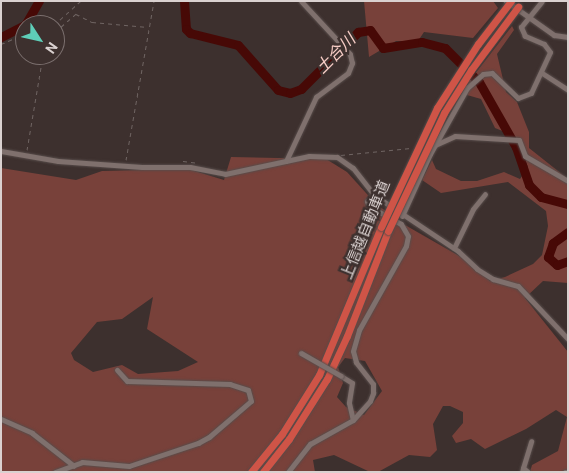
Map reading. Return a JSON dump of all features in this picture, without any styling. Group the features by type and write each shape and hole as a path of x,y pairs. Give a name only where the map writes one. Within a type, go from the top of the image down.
{"highway":[{"name":"上信越自動車道","path":"251,472 282,434 319,375 381,227 437,108 478,44 511,1"},
{"name":"上信越自動車道","path":"263,472 294,432 327,378 350,328 388,230 444,113 471,70 520,4"}],"street":[{"path":"286,161 316,97 348,73 352,63 350,54 301,1"},
{"path":"506,1 526,18 554,35 568,37"},
{"path":"402,216 434,145 460,97 483,74 492,73 518,98 524,98 532,93 550,57 549,48 529,39 521,32 526,18 542,1"},
{"path":"542,73 568,90"},
{"path":"434,145 455,136 519,140 525,156 568,181"},
{"path":"1,151 58,161 179,165 235,174 286,161 322,155 337,157 352,168 374,195 402,216 454,248 484,274 518,286 568,338"},
{"path":"454,248 473,209 485,194"},
{"path":"288,472 310,444 353,420 370,401 373,393 373,384 356,362 355,341 408,241 406,229 401,224 369,206 367,201 374,195"},
{"path":"300,353 352,383 349,404 353,420"},
{"path":"55,472 88,462 129,466 198,443 210,437 252,401 248,390 230,384 127,381 117,370"},
{"path":"1,419 32,433 74,466"},
{"path":"528,472 522,470 531,441"}],"path":[{"path":"64,15 81,1"},
{"path":"135,162 125,161 154,1"},
{"path":"65,23 76,14 92,22 149,27"},
{"path":"1,44 15,38"},
{"path":"34,152 26,150 41,65"},
{"path":"337,157 343,154 416,147"},
{"path":"179,165 205,165 203,169"}],"shaded area":[{"path":"364,1 493,1 498,8 473,38 424,32 418,41 396,41 369,57"},
{"path":"512,26 514,30 497,54 506,92 517,102 529,132 529,148 568,179 568,283 543,281 525,298 568,352 568,472 530,472 532,465 558,451 567,417 556,410 526,429 485,449 471,439 456,443 452,436 463,423 463,412 450,406 443,406 433,424 437,450 430,457 409,455 378,472 370,472 334,455 313,460 315,472 1,472 1,168 76,180 102,171 188,169 224,180 231,157 326,159 347,172 376,204 405,225 461,257 490,281 505,277 533,264 542,255 548,226 546,211 508,182 441,193 422,180 432,160 436,169 461,181 477,181 504,172 520,179 528,167 515,136 495,128 481,99 467,95 468,83","holes":["153,297 147,329 198,362 178,371 138,374 122,365 93,372 74,360 71,353 97,322 122,319","345,358 365,361 382,391 364,415 346,407 337,397 343,383 338,367"]}],"waterway":[{"name":"土合川","path":"31,15 39,1"},
{"name":"土合川","path":"184,1 186,29 190,33 238,45 278,90 290,93 301,89 358,32 370,30 383,48 422,42 445,48 479,82 516,147 529,185 541,197 568,204"},
{"name":"土合川","path":"1,37 15,30"},
{"name":"土合川","path":"568,232 553,243 548,257 557,265 568,261"}]}
